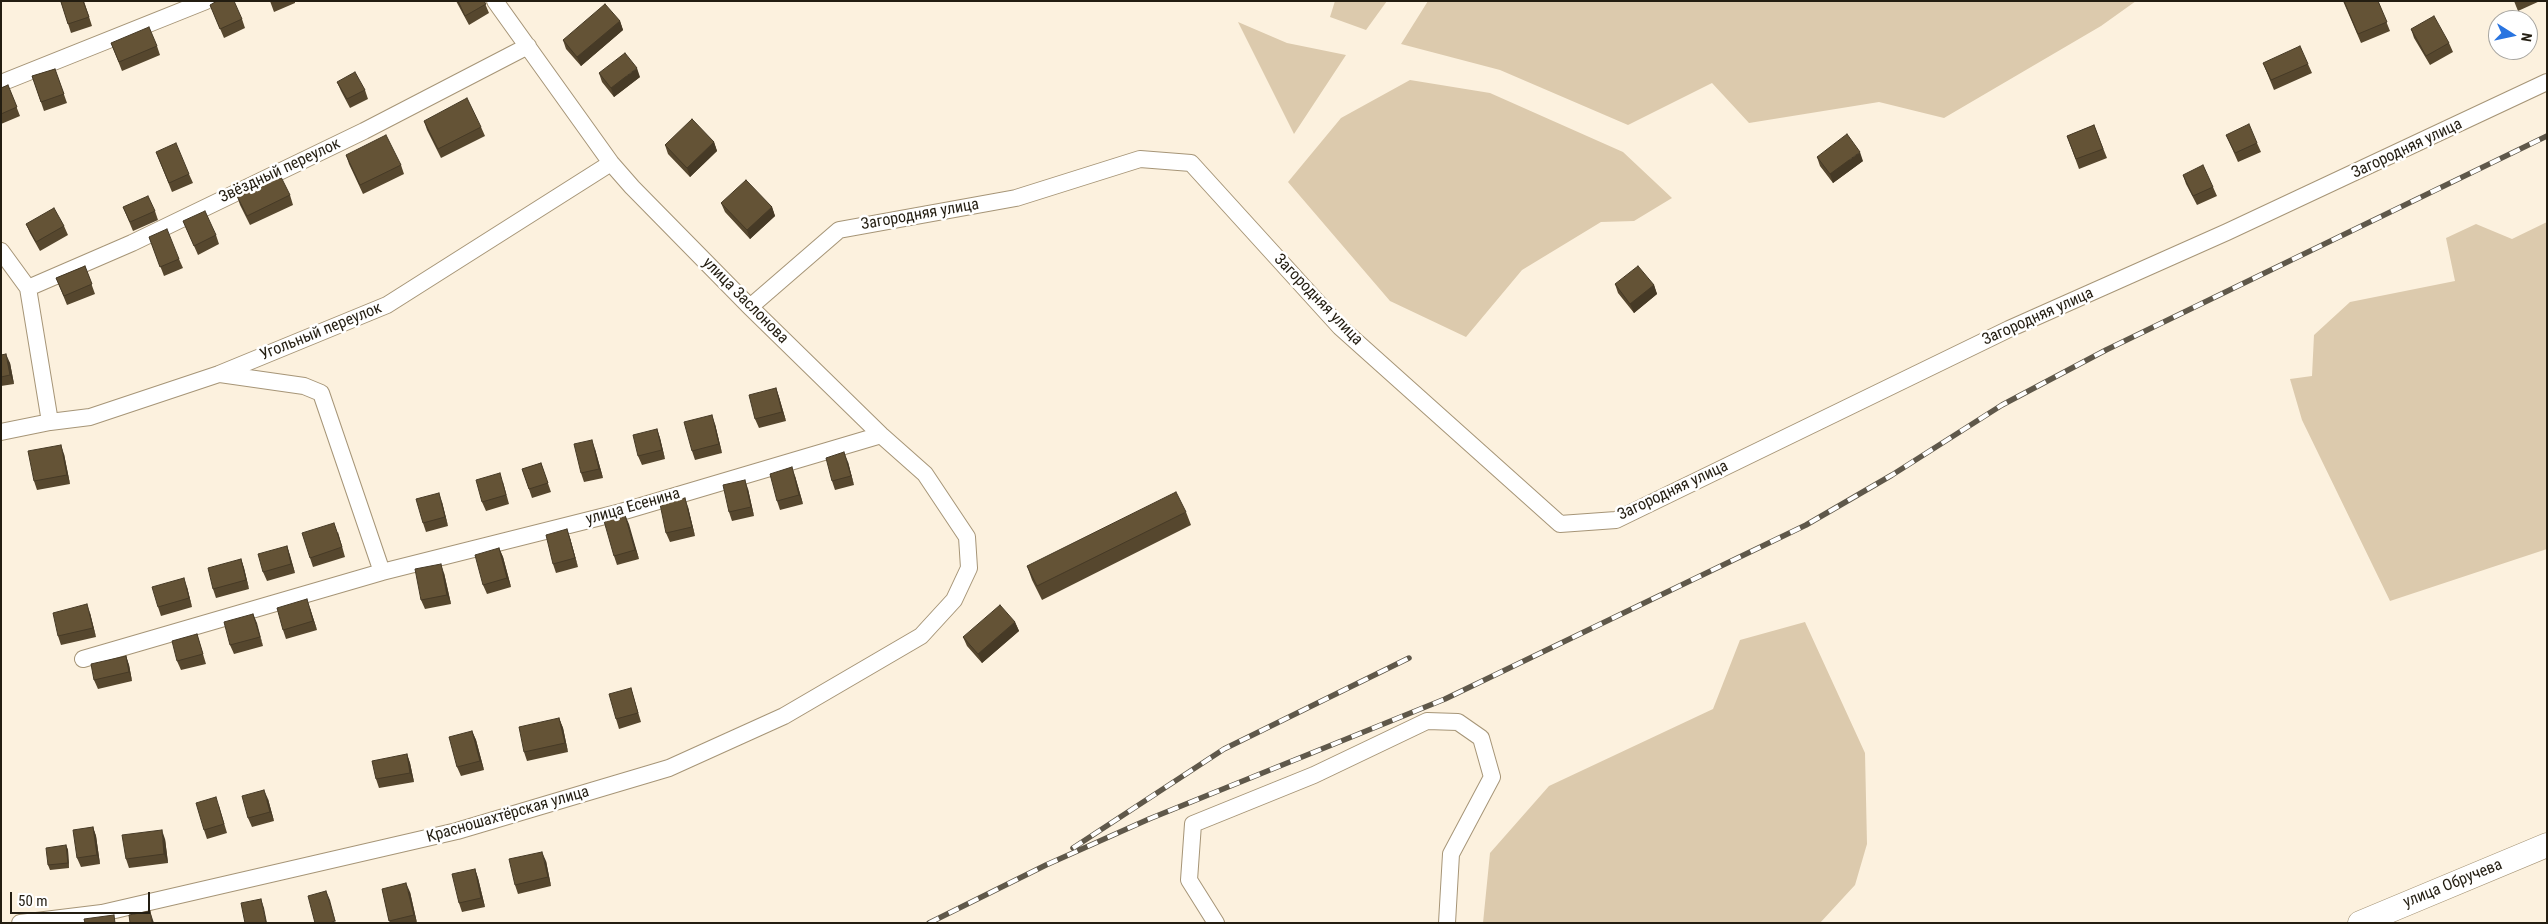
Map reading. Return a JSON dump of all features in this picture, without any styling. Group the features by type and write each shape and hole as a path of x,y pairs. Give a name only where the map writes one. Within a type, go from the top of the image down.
{"street":[{"path":"1,83 206,1"},
{"name":"улица Заслонова","path":"495,1 611,163 750,307 881,435 925,474 967,537 969,568 954,600"},
{"name":"Звёздный переулок","path":"28,288 132,242 364,131 528,46"},
{"name":"Загородняя улица","path":"750,307 839,230 1016,198 1140,159 1191,163 1340,327 1560,524 1616,520 2009,329 2228,232 2547,82"},
{"name":"Угольный переулок","path":"1,432 50,422 90,417 220,374 388,305 611,163"},
{"path":"1,251 28,288 50,422"},
{"path":"84,659 382,572 321,393 304,386 220,374"},
{"name":"улица Есенина","path":"382,572 621,512 881,435"},
{"name":"Красношахтёрская улица","path":"20,923 102,913 456,831 669,768 784,716 921,636 954,600"},
{"path":"1216,923 1189,880 1193,824 1314,775 1427,721 1458,722 1481,738 1492,777 1451,854 1446,923"},
{"name":"улица Обручева","path":"2360,923 2547,845"}],"shaded area":[{"path":"1335,1 1387,1 1366,30 1330,17"},
{"path":"1428,1 2136,1 2101,26 1944,118 1879,102 1749,123 1712,83 1628,125 1500,70 1401,44"},
{"path":"1238,22 1287,43 1346,55 1294,134"},
{"path":"1410,80 1490,93 1623,152 1672,198 1634,221 1601,222 1522,270 1466,337 1390,301 1288,182 1341,118"},
{"path":"2547,222 2547,549 2390,601 2302,420 2290,379 2312,376 2314,335 2350,302 2455,281 2446,238 2476,224 2512,239"},
{"path":"1805,622 1865,753 1867,844 1855,885 1820,923 1483,923 1490,853 1549,786 1713,709 1740,640"}],"building":[{"path":"83,1 89,17 68,24 61,2"},
{"path":"217,1 234,1 242,19 220,29 210,5"},
{"path":"458,1 484,1 486,4 465,16"},
{"path":"2344,1 2378,1 2387,22 2358,34"},
{"path":"605,4 620,21 577,57 563,40"},
{"path":"2434,16 2449,43 2426,56 2411,29"},
{"path":"149,27 157,46 119,62 111,43"},
{"path":"2300,46 2308,64 2271,80 2263,63"},
{"path":"625,53 637,68 611,88 599,73"},
{"path":"55,69 64,94 41,102 32,76"},
{"path":"355,72 365,90 347,99 337,82"},
{"path":"8,85 17,107 1,114 1,88"},
{"path":"467,98 481,127 438,149 424,121"},
{"path":"692,119 714,142 687,168 665,145"},
{"path":"2249,124 2257,143 2235,153 2226,135"},
{"path":"2094,125 2103,149 2076,159 2067,136"},
{"path":"1847,134 1860,152 1830,174 1817,157"},
{"path":"386,135 401,165 360,185 346,155"},
{"path":"176,143 189,174 169,183 156,152"},
{"path":"2203,165 2213,187 2193,196 2183,175"},
{"path":"280,175 290,195 247,216 237,196"},
{"path":"746,180 772,207 747,230 721,203"},
{"path":"148,196 155,211 130,222 123,207"},
{"path":"54,208 64,226 36,242 26,224"},
{"path":"205,211 216,235 194,246 183,221"},
{"path":"167,229 179,259 160,267 149,237"},
{"path":"85,266 92,284 64,296 56,278"},
{"path":"1638,266 1654,285 1630,304 1615,284"},
{"path":"6,354 10,375 1,377 1,355"},
{"path":"776,388 782,412 755,419 749,395"},
{"path":"712,415 719,444 692,451 684,422"},
{"path":"657,429 662,450 638,456 633,435"},
{"path":"592,440 599,469 581,473 574,444"},
{"path":"61,445 67,475 34,481 28,451"},
{"path":"844,452 851,476 832,481 826,458"},
{"path":"541,463 548,483 529,489 522,469"},
{"path":"792,467 799,495 777,501 770,474"},
{"path":"500,473 506,495 482,502 476,480"},
{"path":"745,480 751,507 729,512 723,485"},
{"path":"1176,492 1186,512 1037,586 1027,566"},
{"path":"439,493 445,517 423,523 416,499"},
{"path":"685,498 692,527 666,533 660,504"},
{"path":"625,515 635,550 614,556 604,521"},
{"path":"334,523 342,547 310,558 302,533"},
{"path":"567,529 575,558 553,564 546,535"},
{"path":"287,546 291,564 263,572 258,554"},
{"path":"499,548 507,578 483,585 475,555"},
{"path":"241,559 246,580 213,589 208,568"},
{"path":"441,564 447,595 421,600 415,569"},
{"path":"184,578 189,598 158,607 152,587"},
{"path":"307,599 313,621 283,630 277,608"},
{"path":"87,604 93,628 58,636 53,613"},
{"path":"1000,605 1015,622 978,654 963,637"},
{"path":"253,614 260,637 230,645 224,622"},
{"path":"197,634 203,654 177,661 172,641"},
{"path":"126,656 129,672 94,680 91,664"},
{"path":"631,688 638,713 616,719 609,694"},
{"path":"559,718 565,743 524,752 519,727"},
{"path":"472,731 480,761 457,767 449,737"},
{"path":"407,754 410,773 376,779 372,761"},
{"path":"264,790 270,812 248,818 242,796"},
{"path":"216,797 224,824 204,830 196,803"},
{"path":"93,827 97,855 77,858 73,830"},
{"path":"162,830 164,854 126,859 122,835"},
{"path":"66,845 68,863 48,865 46,848"},
{"path":"542,852 548,877 515,885 509,859"},
{"path":"475,869 481,898 459,903 452,874"},
{"path":"406,883 414,915 389,921 382,889"},
{"path":"326,891 335,921 315,923 308,896"},
{"path":"261,899 266,923 245,923 241,903"},
{"path":"150,911 152,923 130,923 129,915"},
{"path":"114,915 115,923 85,923 84,919"}],"railway":[{"path":"929,923 1046,865 1149,819 1445,699 1806,525 1892,475 2002,405 2106,350 2547,136"},
{"path":"1073,848 1224,749 1409,658"}]}
